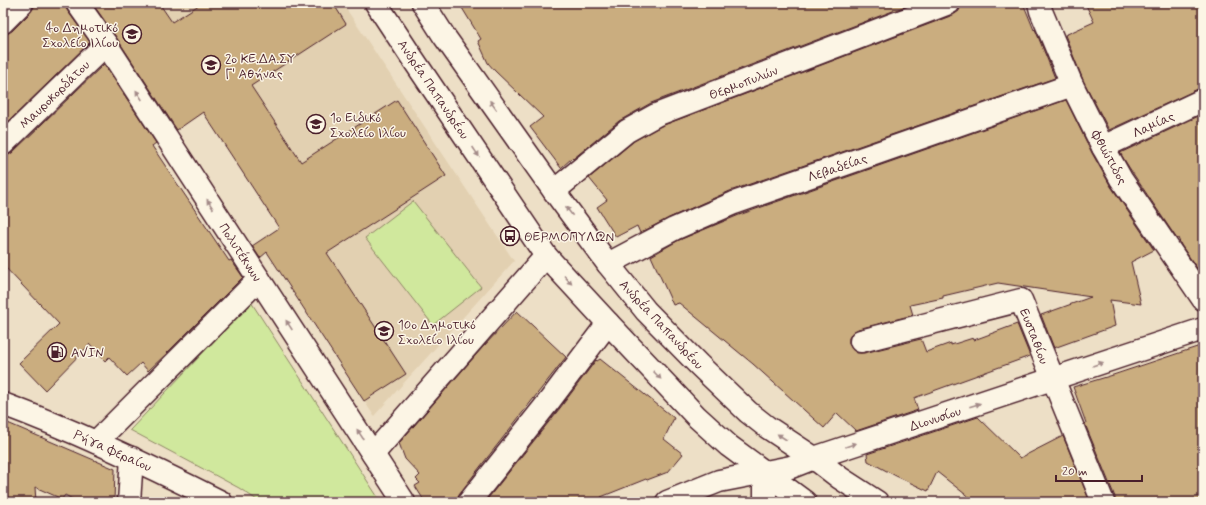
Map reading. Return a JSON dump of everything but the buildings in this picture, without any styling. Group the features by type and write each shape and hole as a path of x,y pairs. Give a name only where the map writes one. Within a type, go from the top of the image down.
{"street":[{"path":"3,22 22,3"},
{"name":"Πολυτέκνων","path":"77,3 106,44 404,502"},
{"name":"Ανδρέα Παπανδρέου","path":"376,3 546,256 697,417 729,446 805,502"},
{"name":"Ανδρέα Παπανδρέου","path":"423,3 554,191 608,264 646,311 748,412 840,478 877,502"},
{"name":"Θερμοπυλών","path":"554,191 627,131 656,115 949,3"},
{"name":"Φθιώτιδος","path":"1039,3 1072,85 1103,147 1121,179 1201,292"},
{"name":"Μαυροκορδάτου","path":"3,144 106,44"},
{"name":"Λεβαδείας","path":"608,264 674,229 734,203 1072,85"},
{"name":"Λαμίας","path":"1103,147 1203,100"},
{"path":"373,454 546,256"},
{"path":"96,442 259,279"},
{"name":"Ευσταθίου","path":"861,341 1021,300 1103,502"},
{"path":"469,502 550,400 608,323"},
{"name":"Διονυσίου","path":"667,502 719,481 791,467 814,458 1203,329"},
{"name":"Ρήγα Φεραίου","path":"3,404 34,415 132,458 221,502"},
{"path":"129,502 132,458"},
{"path":"765,473 765,502"}],"shaded area":[{"path":"99,3 342,3 351,16 514,261 374,416 260,241 279,228 204,113 180,127"}],"green space":[{"path":"413,201 481,287 433,325 365,238"},
{"path":"251,302 381,502 260,502 239,488 130,430"}],"place":[{"name":"4ο Δημοτικό Σχολείο Ιλίου","path":"132,34"},
{"name":"2ο ΚΕ.ΔΑ.ΣΥ Γ' Αθήνας","path":"211,65"},
{"name":"1ο Ειδικό Σχολείο Ιλίου","path":"316,124"},
{"name":"ΘΕΡΜΟΠΥΛΩΝ","path":"510,236"},
{"name":"10ο Δημοτικό Σχολείο Ιλίου","path":"384,331"},
{"name":"AVIN","path":"57,352"}]}
